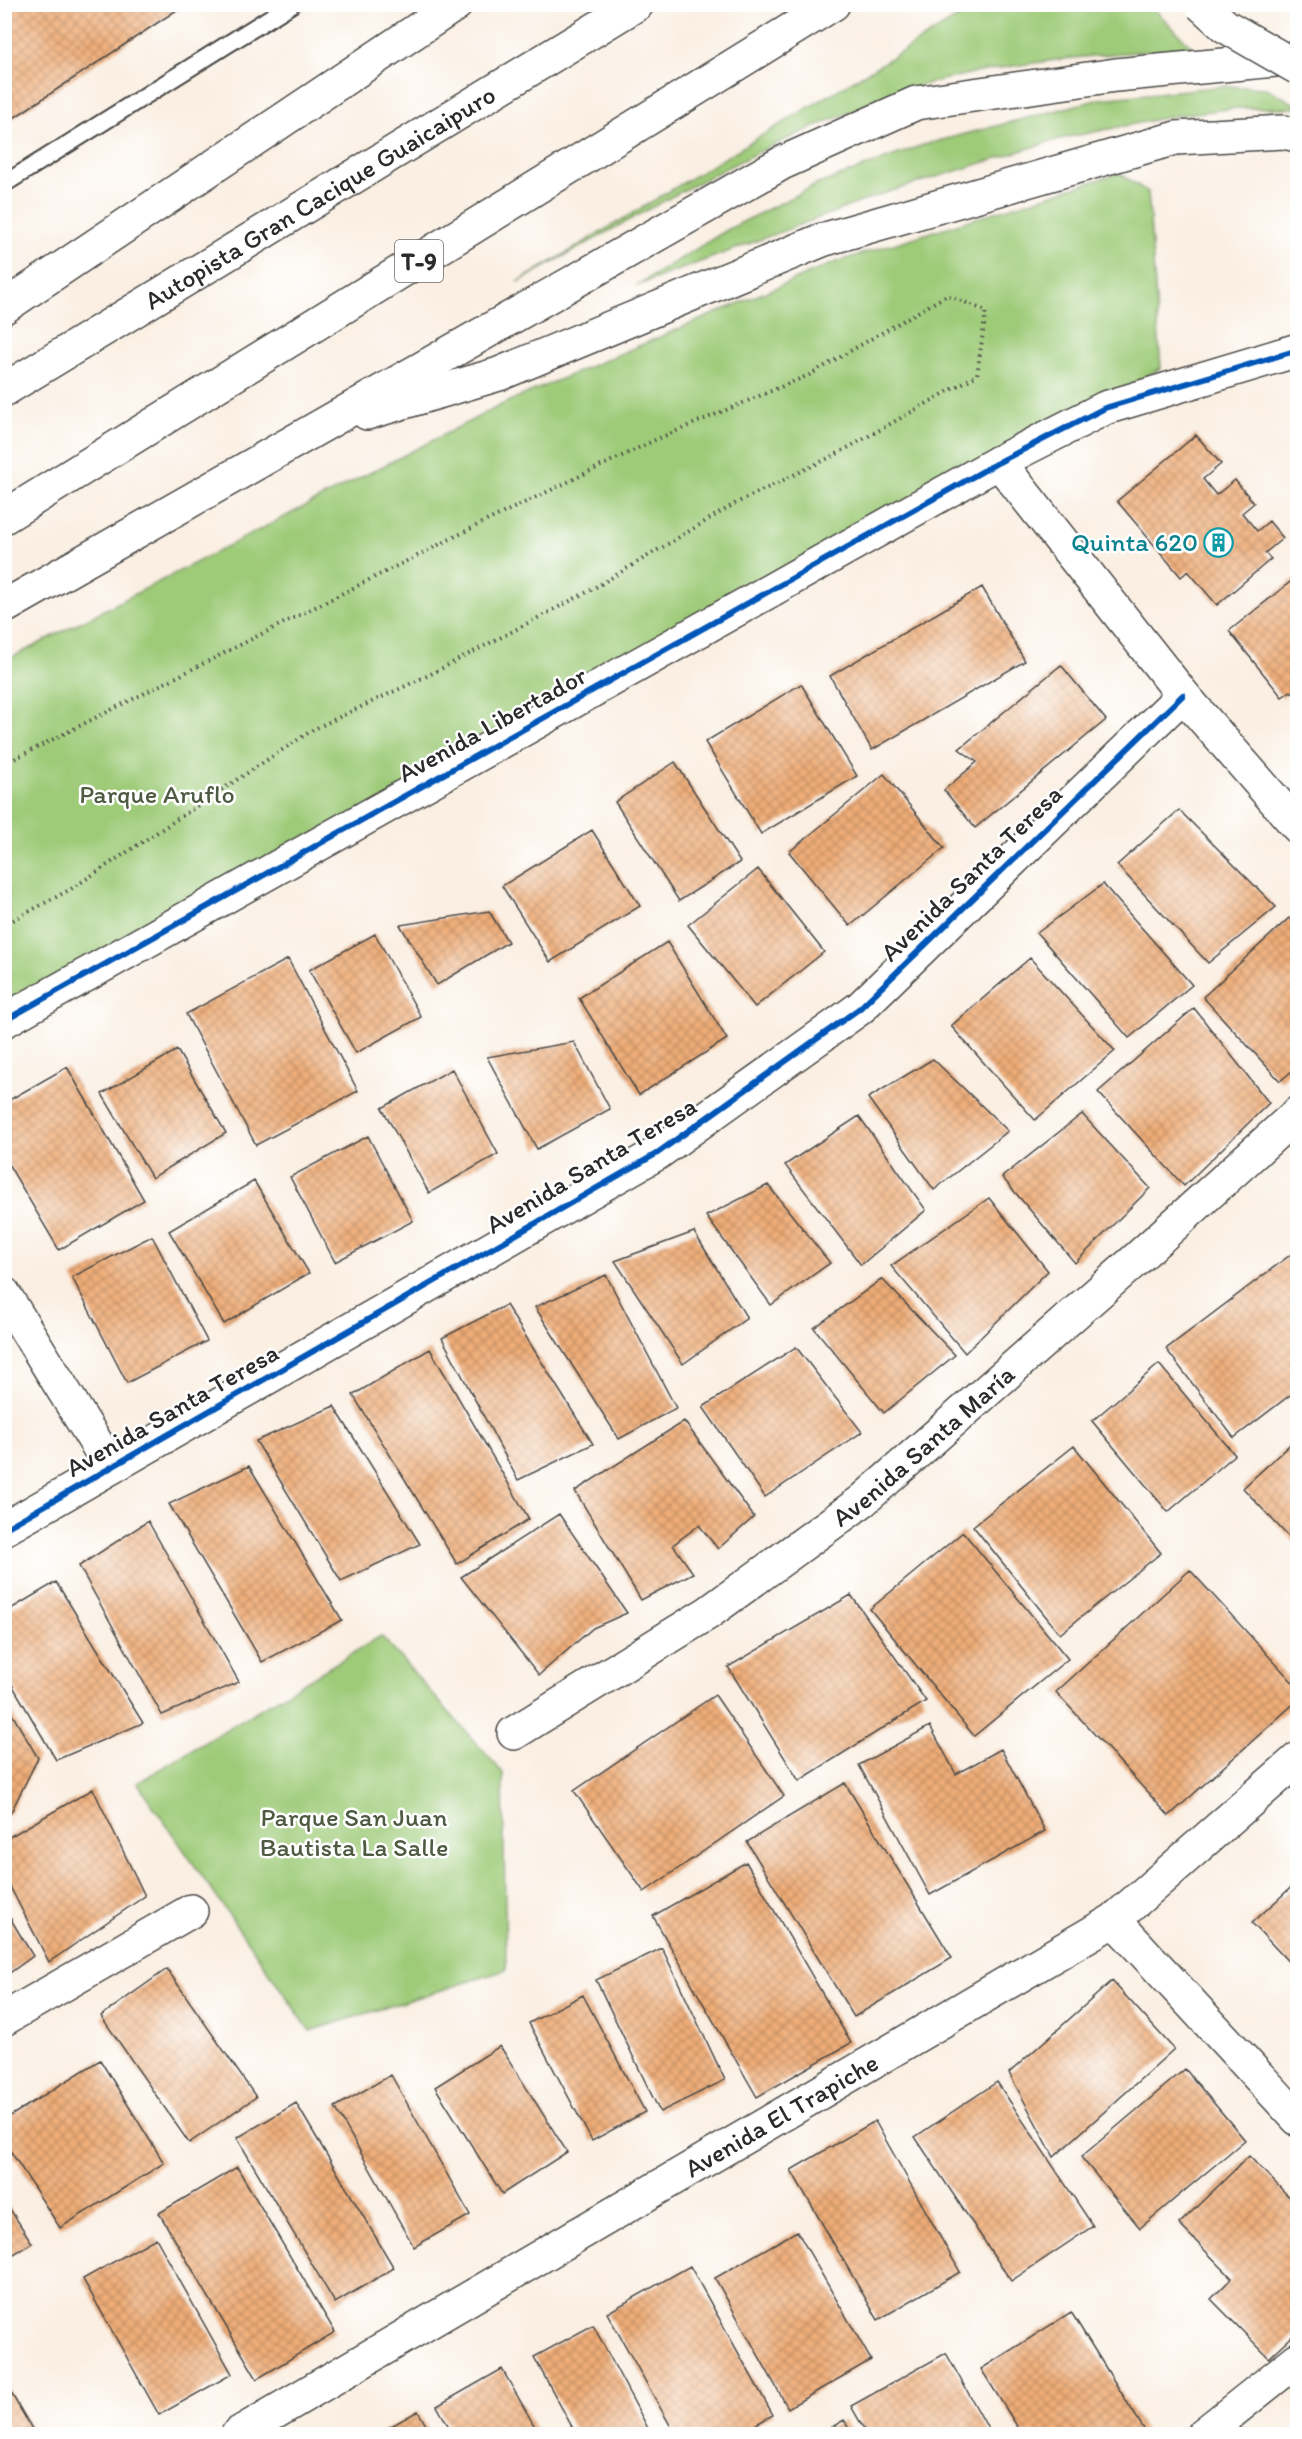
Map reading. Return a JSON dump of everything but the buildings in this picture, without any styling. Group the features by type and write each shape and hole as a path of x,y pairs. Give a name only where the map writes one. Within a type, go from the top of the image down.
{"main road":[{"path":"4,307 456,4"},
{"name":"Autopista Gran Cacique Guaicaipuro","path":"4,390 637,4"},
{"name":"T-9","path":"4,518 833,4"},
{"path":"1201,4 1225,26 1298,68"},
{"path":"4,607 310,430 782,163 916,103 1116,75 1298,58"},
{"path":"310,430 499,374 822,240 1176,138 1283,132 1298,135"},
{"name":"Avenida Libertador","path":"4,1021 999,462 1105,408 1298,350"},
{"path":"999,462 1183,695 1298,827"},
{"name":"Avenida Santa Teresa","path":"4,1529 656,1154 860,1008 1183,695"},
{"name":"Avenida Santa María","path":"514,1733 708,1613 862,1501 1298,1113"},
{"path":"4,1294 111,1467"},
{"name":"Avenida El Trapiche","path":"238,2434 1114,1920 1298,1759"},
{"path":"4,2019 191,1911"},
{"path":"1114,1920 1298,2119"},
{"path":"1204,2434 1298,2359"}],"lane":[{"path":"4,184 292,4"}],"path":[{"path":"4,764 487,521 655,440 809,375 947,295 986,311 977,375 835,455 736,503 591,590 429,675 314,729 71,889 4,925"}],"green space":[{"path":"979,5 1150,5 1193,48 1089,56 1020,65 952,78 899,92 803,132 720,171 518,282"},
{"path":"1225,86 1266,88 1297,105 1297,108 1236,108 1179,115 1059,139 885,193 636,286 727,230 816,185 923,145 1100,99"},
{"name":"Parque Aruflo","path":"1119,173 1148,192 1161,368 5,1019 5,661 507,402 836,262"},
{"name":"Parque San Juan Bautista La Salle","path":"381,1636 503,1773 506,1970 310,2031 137,1783"}],"cycle path":[{"path":"4,1021 999,462 1105,408 1298,350"},
{"path":"4,1529 656,1154 860,1008 1183,695"}],"place":[{"name":"Quinta 620","path":"1219,542"}]}
